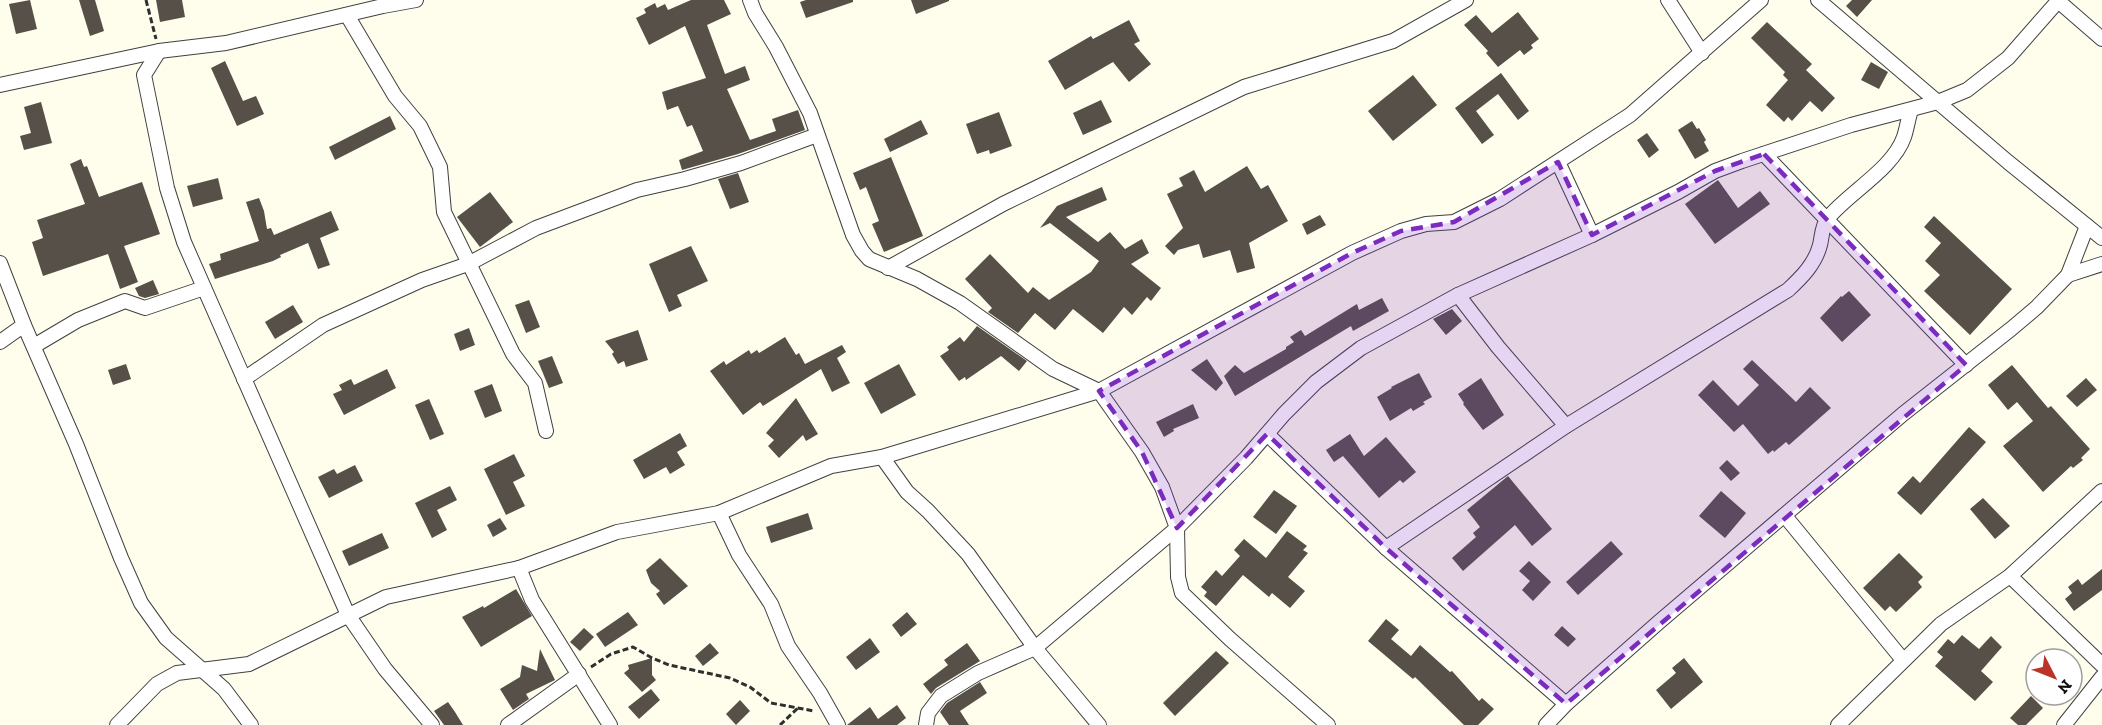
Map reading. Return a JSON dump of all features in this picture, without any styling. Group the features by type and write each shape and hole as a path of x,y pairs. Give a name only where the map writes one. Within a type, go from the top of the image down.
{"street":[{"path":"0,85 159,51 226,43 416,0"},
{"path":"750,0 754,13 776,47 810,114 853,235 862,251 869,259 916,279 960,303 1053,369 1099,392 1147,461 1162,487 1177,528 1178,577 1182,593 1230,639 1328,725"},
{"path":"888,268 1003,204 1244,87 1393,41 1467,0"},
{"path":"1668,0 1702,53"},
{"path":"117,725 157,684 177,673 249,664 386,597 519,568 616,532 719,513 831,466 882,457 1099,392 1352,254 1401,231 1426,224 1454,222 1477,212 1630,115 1761,0"},
{"path":"1818,0 2102,238"},
{"path":"926,725 928,714 942,696 978,673 1035,648 1177,528 1316,382 1340,362 1383,335 1458,295 1592,235 1715,171 1851,125 1938,102 1967,90 2001,64 2058,0 2102,39"},
{"path":"347,15 395,96 420,126 440,167 444,212 513,354 535,383 546,431"},
{"path":"159,51 144,75 167,188 184,242 348,615 385,669 432,725"},
{"path":"1386,548 1566,426 1788,290 1803,276 1814,260 1820,248 1826,220 1878,172 1904,139 1911,110"},
{"path":"244,379 322,326 422,280 468,264 536,228 637,190 741,163 817,135"},
{"path":"1764,154 1966,365"},
{"path":"1558,162 1592,235"},
{"path":"1546,725 1566,704 1903,414 2037,307 2068,274 2087,225"},
{"path":"0,263 141,603 166,638 224,689 251,725"},
{"path":"2068,274 2102,264"},
{"path":"34,346 78,320 125,301 145,308 204,288"},
{"path":"1458,295 1498,347 1566,426"},
{"path":"0,342 24,325"},
{"path":"1267,434 1386,548 1566,704"},
{"path":"882,457 907,492 968,554 1035,648 1099,725"},
{"path":"1838,725 1941,624 2010,576 2102,491"},
{"path":"719,513 739,555 771,604 788,646 835,719"},
{"path":"1785,516 1903,660"},
{"path":"519,568 532,600 610,725"},
{"path":"2010,576 2102,665"},
{"path":"508,725 579,674"},
{"path":"2064,725 2102,677"}],"path":[{"path":"146,0 159,51"},
{"path":"579,674 611,654 633,647 669,665 730,678 750,687 771,703 835,719"},
{"path":"780,725 798,708"}],"highlighted area":[{"path":"1764,154 1966,365 1566,704 1386,548 1267,434 1177,528 1142,452 1099,391 1352,253 1401,231 1454,222 1558,162 1592,235 1715,171"}],"building":[{"path":"30,0 37,29 16,34 9,4"},
{"path":"79,0 95,0 104,31 90,36"},
{"path":"156,0 182,0 185,17 160,22"},
{"path":"691,0 724,0 731,14 707,25 725,74 745,66 750,80 727,89 750,140 776,131 772,119 798,110 805,130 738,154 682,170 679,160 703,151 692,125 687,127 678,106 667,110 662,92 706,78 685,26 649,45 636,18 646,13 644,9 655,3 657,8 665,4 668,10"},
{"path":"853,0 853,2 806,18 800,2"},
{"path":"911,0 949,0 949,1 916,14"},
{"path":"1852,0 1872,0 1857,17 1846,6"},
{"path":"1518,12 1539,39 1524,55 1520,50 1498,67 1486,53 1488,51 1464,25 1476,15 1492,33"},
{"path":"1129,20 1140,41 1134,44 1151,64 1129,82 1113,62 1065,90 1048,61 1091,36 1093,39"},
{"path":"1767,22 1812,64 1806,70 1835,98 1822,112 1810,101 1792,121 1788,117 1784,122 1766,105 1788,80 1783,75 1785,72 1751,38"},
{"path":"225,61 243,101 256,96 264,114 237,126 211,68"},
{"path":"1871,62 1888,72 1879,89 1861,80"},
{"path":"1501,73 1529,111 1518,120 1498,94 1476,111 1494,135 1482,144 1455,108"},
{"path":"1413,75 1437,105 1393,141 1368,111"},
{"path":"1101,100 1112,122 1083,135 1073,113"},
{"path":"41,102 52,143 24,150 20,136 31,133 24,107"},
{"path":"999,112 1012,146 990,154 989,150 977,154 966,124"},
{"path":"390,116 396,129 335,160 329,147"},
{"path":"921,120 928,134 890,152 884,139"},
{"path":"1692,121 1706,140 1704,142 1709,151 1695,159 1678,130"},
{"path":"1647,133 1659,150 1649,158 1637,140"},
{"path":"891,157 923,236 884,252 872,224 879,221 866,187 860,190 853,173"},
{"path":"81,159 84,167 87,166 99,197 142,182 160,234 124,246 138,282 120,289 108,254 43,276 32,242 43,238 37,220 85,204 70,164"},
{"path":"1247,166 1261,189 1268,185 1288,221 1249,243 1255,268 1237,273 1230,250 1203,258 1199,244 1178,250 1174,255 1165,246 1183,228 1167,194 1183,186 1179,178 1194,170 1205,192"},
{"path":"738,173 749,202 730,209 718,179"},
{"path":"218,178 223,199 193,207 187,186"},
{"path":"1718,180 1738,208 1760,191 1770,204 1715,244 1685,204"},
{"path":"1102,187 1107,200 1066,217 1098,242 1110,232 1125,249 1142,239 1149,253 1131,264 1161,288 1151,301 1147,297 1132,315 1124,307 1103,333 1073,309 1055,330 1035,313 1018,333 988,312 992,308 965,279 990,254 1028,293 1033,287 1049,300 1091,272 1099,261 1050,223 1040,228 1057,206"},
{"path":"490,192 513,222 480,247 457,217"},
{"path":"259,198 267,229 271,228 274,235 331,211 339,230 320,238 330,265 318,269 308,243 280,255 281,257 273,261 215,279 209,264 221,260 220,254 259,241 246,202"},
{"path":"1320,215 1326,225 1307,235 1302,224"},
{"path":"1934,216 2012,289 1970,335 1924,291 1940,275 1925,261 1941,243 1924,227"},
{"path":"691,246 708,281 677,295 682,306 669,312 649,264"},
{"path":"153,280 159,294 145,298 139,296 135,288"},
{"path":"1849,291 1871,315 1842,342 1820,318"},
{"path":"1382,298 1389,311 1353,331 1351,326 1235,396 1224,376 1235,365 1244,373 1286,349 1294,342 1290,337 1301,330 1305,336 1357,304 1359,310"},
{"path":"529,300 540,327 526,333 515,305"},
{"path":"293,305 303,322 275,339 265,322"},
{"path":"1452,309 1462,321 1446,335 1433,319"},
{"path":"977,326 1027,361 1019,371 1001,356 966,380 965,377 959,381 940,356 949,350 947,347 960,337 964,342"},
{"path":"469,328 475,345 460,351 454,334"},
{"path":"638,330 648,360 626,367 624,361 618,364 612,354 614,352 605,341"},
{"path":"785,337 796,355 799,353 805,364 842,345 846,352 837,358 850,383 832,392 821,369 763,406 760,402 743,415 710,371 724,361 726,365 749,350 751,354 757,350 759,353"},
{"path":"552,356 563,383 549,388 538,361"},
{"path":"1207,359 1223,383 1216,391 1191,370"},
{"path":"1752,360 1796,402 1810,387 1831,408 1789,445 1786,442 1768,454 1743,424 1734,432 1698,395 1713,380 1738,406 1759,385 1743,369"},
{"path":"126,364 131,379 113,385 108,370"},
{"path":"899,364 916,395 881,414 864,383"},
{"path":"2012,365 2048,408 2051,406 2090,449 2081,458 2083,460 2073,468 2071,466 2043,492 2003,446 2033,421 2017,402 2008,410 1988,385"},
{"path":"387,369 396,388 344,415 333,394 342,390 339,385 351,379 354,385"},
{"path":"1419,373 1432,397 1413,411 1411,408 1390,421 1377,397"},
{"path":"1481,378 1504,415 1483,430 1458,394"},
{"path":"2086,378 2097,390 2077,407 2066,396"},
{"path":"492,384 502,411 485,418 474,391"},
{"path":"796,398 818,434 806,441 803,435 779,458 768,446 774,440 766,433"},
{"path":"429,399 444,434 430,440 415,405"},
{"path":"1193,404 1199,418 1173,429 1174,431 1164,437 1156,422"},
{"path":"1969,427 1986,442 1921,515 1897,493 1913,476 1920,483"},
{"path":"680,433 687,446 677,452 685,465 670,474 666,467 644,479 633,460"},
{"path":"1350,434 1364,456 1386,437 1416,472 1403,483 1400,480 1379,498 1343,456 1334,462 1326,450"},
{"path":"514,454 525,476 513,482 525,506 506,515 484,469"},
{"path":"1727,460 1740,473 1731,481 1719,468"},
{"path":"355,465 363,481 329,498 318,477 334,469 337,474"},
{"path":"1508,476 1552,529 1532,546 1515,525 1463,571 1452,558 1476,537 1473,533 1480,527 1467,510"},
{"path":"450,486 457,500 437,510 447,530 432,538 415,503"},
{"path":"1274,490 1297,506 1276,534 1253,517"},
{"path":"1721,491 1746,513 1725,538 1699,516"},
{"path":"1983,498 2010,526 1995,539 1970,509"},
{"path":"808,513 813,529 771,543 766,527"},
{"path":"500,518 507,529 493,537 487,525"},
{"path":"1287,531 1307,546 1303,550 1308,553 1288,577 1305,591 1290,608 1272,593 1269,597 1243,575 1216,606 1204,596 1207,592 1201,587 1216,570 1222,576 1240,556 1234,550 1244,539 1266,558"},
{"path":"382,533 389,548 349,566 342,551"},
{"path":"1611,541 1623,554 1578,595 1566,582"},
{"path":"1899,553 1923,577 1918,582 1922,587 1896,612 1890,606 1885,611 1863,588"},
{"path":"660,558 688,586 664,605 656,594 660,591 651,583 646,570"},
{"path":"1529,561 1551,582 1533,601 1522,590 1530,581 1519,571"},
{"path":"2102,569 2102,590 2074,611 2065,599 2072,593 2068,587 2078,579 2082,585"},
{"path":"516,589 532,616 481,647 462,617 483,606 484,608"},
{"path":"628,612 638,625 605,647 596,634"},
{"path":"907,612 917,624 901,637 892,625"},
{"path":"1386,619 1399,630 1391,639 1411,656 1420,645 1450,672 1452,671 1479,701 1482,698 1494,709 1478,725 1464,725 1415,677 1413,679 1368,641"},
{"path":"1562,626 1576,639 1568,647 1554,635"},
{"path":"584,628 594,637 580,651 570,642"},
{"path":"1962,635 1979,649 1991,636 2002,647 1981,671 1993,682 1975,701 1935,666 1943,657 1937,652 1948,639 1954,644"},
{"path":"870,638 880,652 856,670 846,657"},
{"path":"710,643 719,653 703,666 695,656"},
{"path":"967,643 980,661 936,688 931,694 923,684 948,665 944,660"},
{"path":"540,649 555,680 526,694 529,699 513,710 500,689 520,677 522,665 537,671"},
{"path":"1216,651 1229,663 1175,716 1163,703"},
{"path":"652,658 652,675 656,680 642,692 624,673 629,669 628,665"},
{"path":"1684,658 1703,682 1671,709 1656,690 1676,673 1672,668"},
{"path":"980,682 987,693 960,711 969,725 949,725 940,712 947,703"},
{"path":"651,689 660,700 639,719 628,707"},
{"path":"740,700 750,711 736,725 726,714"},
{"path":"448,702 463,725 444,725 434,711"},
{"path":"2024,703 2024,707 2043,708 2026,725 2018,725 2010,718"},
{"path":"897,705 906,718 897,725 847,725 870,707 878,719"}]}
